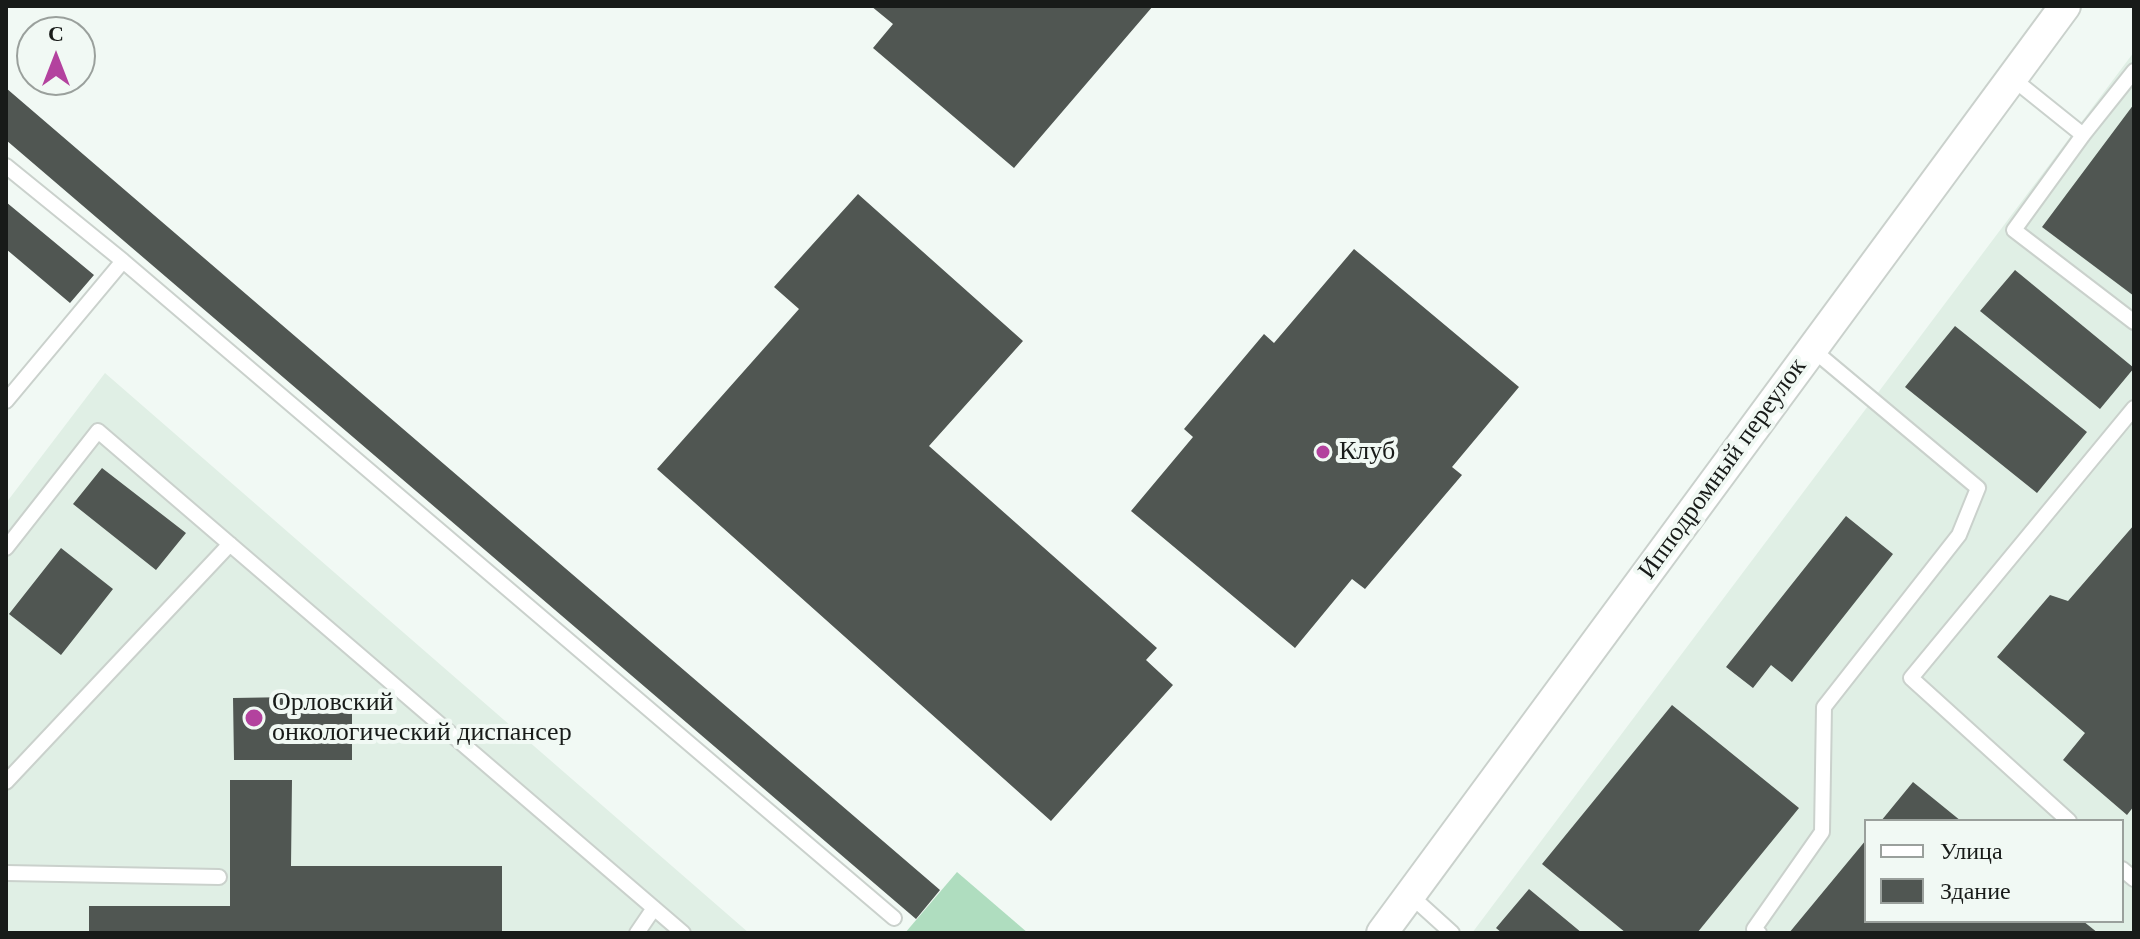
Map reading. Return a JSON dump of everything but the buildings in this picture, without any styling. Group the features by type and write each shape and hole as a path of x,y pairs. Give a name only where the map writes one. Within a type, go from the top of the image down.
{"street":[{"name":"Ипподромный переулок","path":"1382,933 2065,6"}],"lane":[{"path":"2134,71 2014,230 2134,322"},
{"path":"2012,78 2083,135"},
{"path":"6,166 123,261 894,918"},
{"path":"6,401 123,261"},
{"path":"1759,933 1754,929 1822,832 1824,707 1959,535 1978,488 1812,349"},
{"path":"2067,819 1911,678 2134,408"},
{"path":"6,548 98,431 683,933"},
{"path":"6,782 230,544"},
{"path":"6,873 219,877"},
{"path":"1410,895 1452,933"},
{"path":"637,933 654,908"}],"shaded area":[{"path":"2134,52 2134,933 1472,933"},
{"name":"Орловский онкологический диспансер","path":"105,373 749,933 6,933 6,503"}],"green space":[{"path":"957,872 1028,933 905,933"}],"place":[{"name":"Клуб","path":"1323,452"},
{"name":"Орловский онкологический диспансер","path":"254,718"}]}
